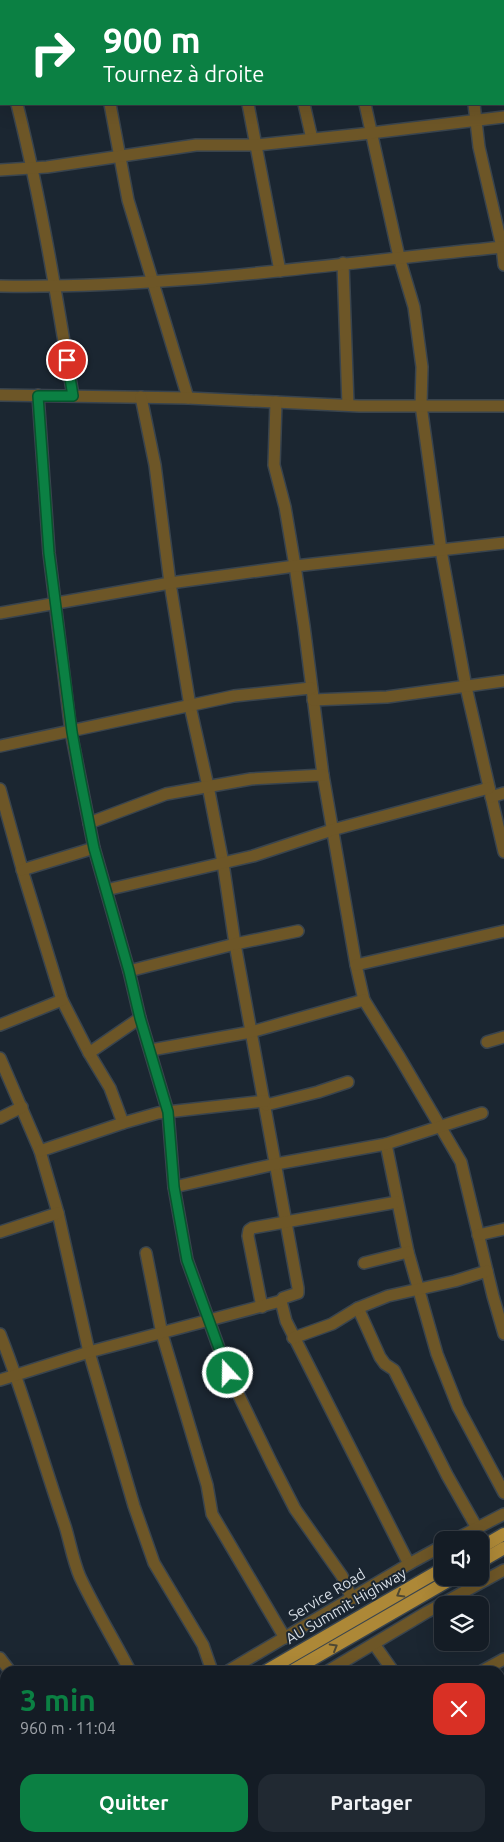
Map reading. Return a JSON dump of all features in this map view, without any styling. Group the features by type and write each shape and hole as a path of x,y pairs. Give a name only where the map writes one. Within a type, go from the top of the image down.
{"main road":[{"path":"489,1543 504,1534"},
{"path":"489,1557 504,1548"},
{"name":"AU Summit Highway","path":"275,1666 434,1575"},
{"name":"AU Summit Highway","path":"301,1666 439,1586"}],"street":[{"path":"16,105 33,167 73,396"},
{"path":"110,105 128,200 188,398"},
{"path":"248,105 280,271"},
{"path":"304,105 312,140"},
{"path":"365,105 399,257 414,307 422,367 421,405 440,550 466,687 504,852"},
{"path":"474,105 475,120 488,190 503,247 504,265"},
{"path":"0,170 33,167 47,168 196,145 257,145 504,117"},
{"path":"0,286 55,287 154,282 280,271 503,247"},
{"path":"343,264 348,405"},
{"path":"0,395 188,398 348,405 504,406"},
{"path":"38,396 44,499 72,732 94,848 129,971 140,1018 168,1112 174,1187 187,1260 228,1373 291,1502 342,1576 352,1599"},
{"path":"0,1380 16,1373 89,1352 262,1307 298,1293 235,944 223,863 190,706 170,583 155,465 141,397"},
{"path":"276,402 274,465 285,507 295,566 323,775 356,965 364,1000 461,1162 487,1271 500,1307 504,1334"},
{"path":"0,614 170,583 295,566 504,543"},
{"path":"313,700 386,697 504,681"},
{"path":"0,746 234,696 311,688"},
{"path":"89,823 166,794 251,780 323,775"},
{"path":"0,789 22,870 62,1000 88,1053 110,1088 123,1123"},
{"path":"106,890 253,856 332,830 490,792 504,793"},
{"path":"22,870 94,848"},
{"path":"129,971 235,944 298,931"},
{"path":"356,965 504,931"},
{"path":"0,1025 62,1000"},
{"path":"151,1050 252,1032 364,1000"},
{"path":"88,1053 140,1018"},
{"path":"487,1042 504,1037"},
{"path":"0,1058 40,1151 58,1213 89,1352 134,1506 154,1564 203,1645 210,1666"},
{"path":"40,1151 158,1113 265,1103 318,1092 348,1082"},
{"path":"0,1118 22,1107"},
{"path":"174,1187 276,1164 386,1144 482,1113"},
{"path":"386,1144 391,1161 397,1202 408,1252 437,1354 458,1407 504,1493"},
{"path":"262,1307 248,1232 252,1228 397,1202"},
{"path":"0,1232 58,1213"},
{"path":"478,1235 504,1229"},
{"path":"364,1262 408,1252"},
{"path":"146,1254 162,1334 207,1485 212,1514 285,1638"},
{"path":"293,1338 332,1324 358,1308 388,1296 455,1281 487,1271"},
{"path":"281,1301 293,1338 409,1564"},
{"path":"358,1308 380,1357 385,1364 394,1370 447,1475 477,1528"},
{"path":"0,1334 16,1373 39,1443 79,1576 127,1666"},
{"path":"471,1531 504,1514"},
{"name":"Service Road","path":"237,1666 434,1550"},
{"path":"337,1666 504,1570"},
{"path":"374,1644 389,1666"},
{"path":"491,1666 504,1659"}],"route":[{"path":"67,360 73,396 38,396 49,553 72,732 94,848 129,971 140,1018 168,1112 174,1187 187,1260 228,1373"}]}
